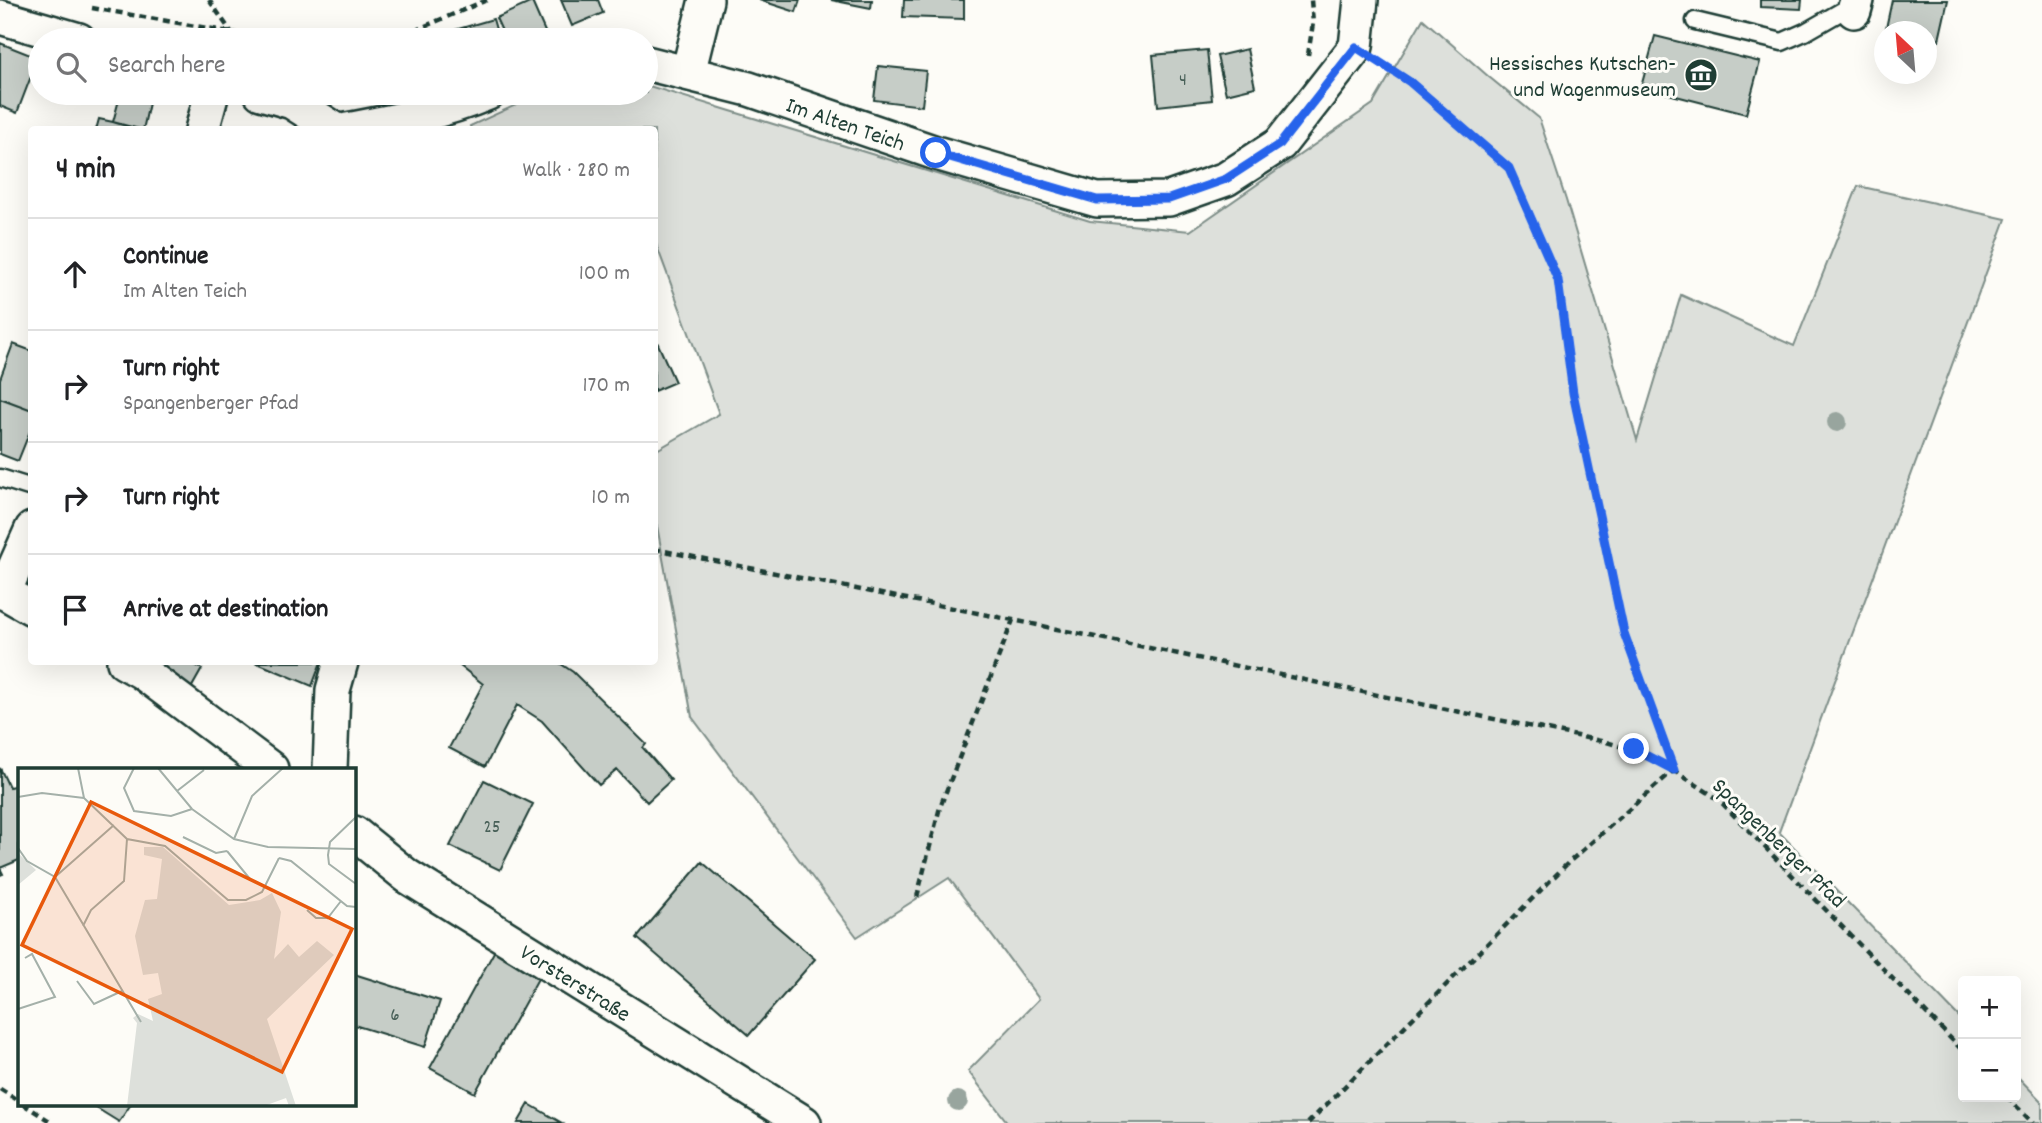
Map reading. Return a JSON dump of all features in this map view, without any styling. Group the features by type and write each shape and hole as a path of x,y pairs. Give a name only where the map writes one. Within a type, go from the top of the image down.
{"street":[{"path":"688,73 706,0"},
{"path":"1356,47 1361,0"},
{"path":"0,17 38,28"},
{"name":"Im Alten Teich","path":"658,67 749,89 936,153 1097,200 1169,199 1226,179 1280,144 1356,47"},
{"path":"203,126 209,105"},
{"path":"297,105 330,126"},
{"path":"368,126 453,105"},
{"path":"12,598 28,543"},
{"path":"129,665 270,768"},
{"path":"330,768 333,690 340,665"},
{"name":"Vorsterstraße","path":"355,834 407,876 782,1117"}],"lane":[{"path":"1695,21 1782,42 1856,5"},
{"path":"0,478 28,487"}],"path":[{"path":"209,0 229,28"},
{"path":"420,28 487,0"},
{"path":"84,7 204,28"},
{"path":"1308,1123 1567,863 1674,770 1624,633 1573,393 1558,280 1509,168 1410,82 1356,47"},
{"name":"Spangenberger Pfad","path":"658,551 1013,620 1634,749 1674,770 1718,799 1958,1046"},
{"path":"917,897 940,807 1013,620"},
{"path":"0,1089 18,1100"},
{"path":"2012,1102 2033,1123"},
{"path":"27,1106 53,1123"}],"shaded area":[{"path":"1423,19 1539,118 1637,440 1681,295 1794,346 1858,186 2006,219 1779,832 1958,1016 1958,1102 2021,1102 2021,1080 2042,1102 2042,1123 1008,1123 968,1071 1039,999 949,878 857,937 692,717 658,531 658,449 719,414 658,249 658,126 470,126 516,105 658,105 658,89 1090,221 1190,231 1373,104"}],"building":[{"path":"561,0 598,0 603,13 572,26"},
{"path":"759,0 800,0 796,12"},
{"path":"831,0 872,0 871,8"},
{"path":"904,0 964,0 964,19 903,17"},
{"path":"1760,0 1802,0 1801,9 1760,7"},
{"path":"1892,0 1948,0 1939,40 1937,21 1888,21"},
{"path":"532,2 543,28 501,28 496,18"},
{"path":"493,19 496,28 462,28"},
{"name":"Hessisches Kutschen- und Wagenmuseum","path":"1655,36 1760,62 1746,114 1641,87"},
{"path":"0,43 28,54 28,84 17,113 0,106"},
{"path":"1247,49 1255,87 1226,94 1217,56"},
{"path":"1207,50 1212,100 1158,106 1153,55"},
{"path":"878,66 926,71 922,106 874,100"},
{"path":"118,105 149,105 144,126 113,122"},
{"path":"99,119 126,126 97,126"},
{"path":"13,344 28,350 28,408 0,398 0,379"},
{"path":"658,344 675,382 658,389"},
{"path":"0,398 28,408 28,436 18,461 0,454"},
{"path":"143,665 195,665 202,669 189,692"},
{"path":"262,665 320,665 312,686"},
{"path":"459,665 562,665 573,672 646,744 643,748 671,780 647,802 617,770 599,785 542,721 517,705 485,767 449,748 483,684"},
{"path":"0,768 9,787 18,785 18,860 0,868"},
{"path":"484,780 533,804 500,870 450,846"},
{"path":"702,862 815,959 749,1035 637,938"},
{"path":"495,950 540,975 475,1093 430,1068"},
{"path":"355,974 440,1001 425,1047 355,1025"},
{"path":"529,1104 562,1123 518,1123"},
{"path":"93,1106 130,1106 119,1122"}],"place":[{"name":"Hessisches Kutschen- und Wagenmuseum","path":"1701,75"}],"route":[{"path":"936,153 1097,200 1169,199 1226,179 1280,144 1356,47 1410,82 1509,168 1558,280 1573,393 1624,633 1674,770 1634,749"}]}
